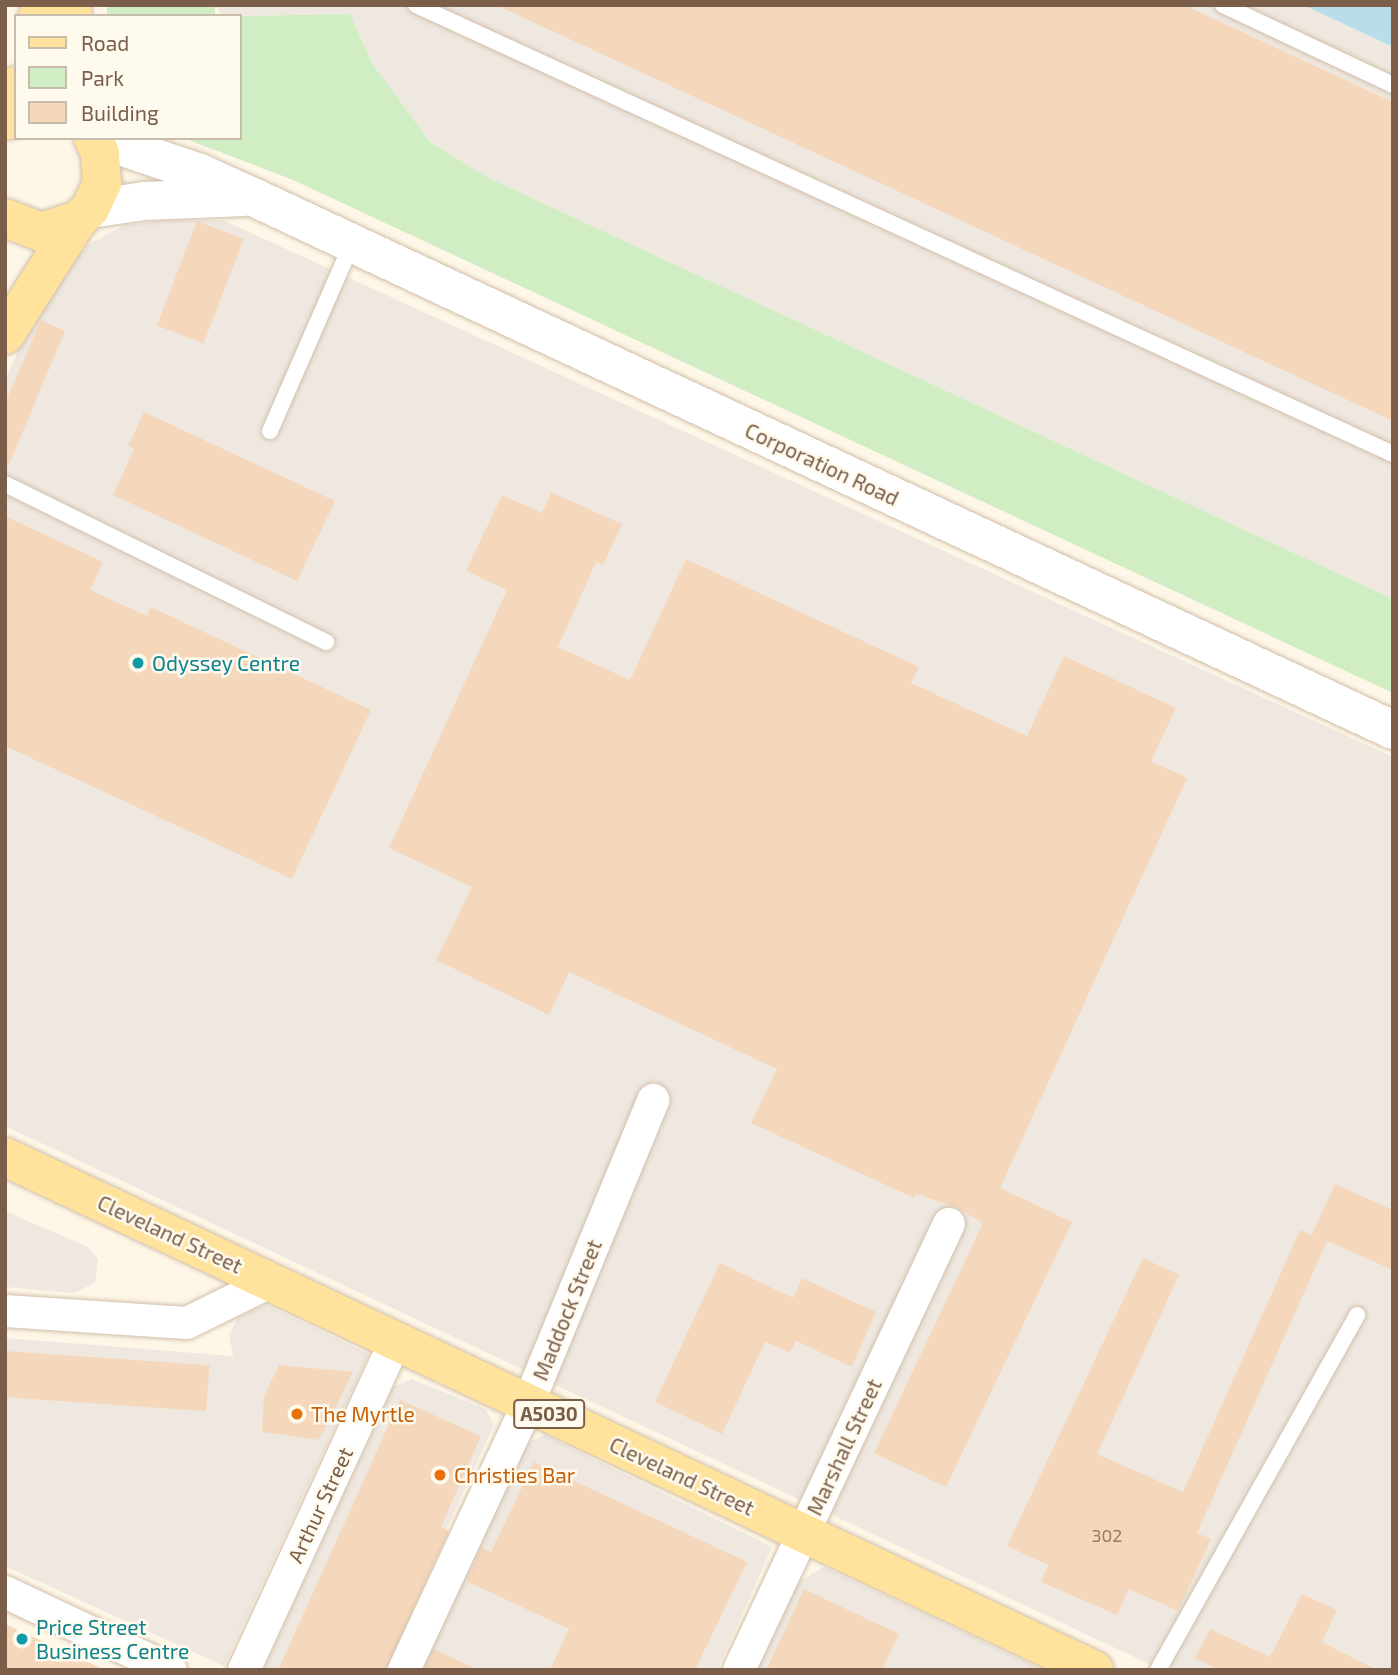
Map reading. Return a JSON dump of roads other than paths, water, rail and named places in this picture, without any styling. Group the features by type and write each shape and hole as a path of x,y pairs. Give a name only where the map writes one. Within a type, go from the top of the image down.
{"main road":[{"path":"5,335 84,214 103,170 96,140"},
{"name":"Corporation Road","path":"101,140 200,173 253,197 1393,730"},
{"name":"Corporation Road","path":"84,214 145,201 253,197"},
{"path":"5,218 41,232 84,214"},
{"name":"Cleveland Street","path":"5,1157 1094,1670"}],"street":[{"name":"Maddock Street","path":"404,1670 528,1404 653,1100"},
{"name":"Marshall Street","path":"739,1670 949,1224"},
{"path":"5,1311 187,1324 270,1282"},
{"name":"Arthur Street","path":"244,1670 395,1341"},
{"path":"5,1592 171,1670"}],"lane":[{"path":"416,5 1393,454"},
{"path":"1223,5 1393,85"},
{"path":"270,431 352,243"},
{"path":"5,484 326,642"},
{"path":"1158,1670 1357,1315"}],"water":[{"path":"1303,5 1393,5 1393,47"}],"place":[{"name":"Odyssey Centre","path":"138,663"},
{"name":"The Myrtle","path":"297,1414"},
{"name":"Christies Bar","path":"440,1475"},
{"name":"Price Street Business Centre","path":"22,1639"}]}
